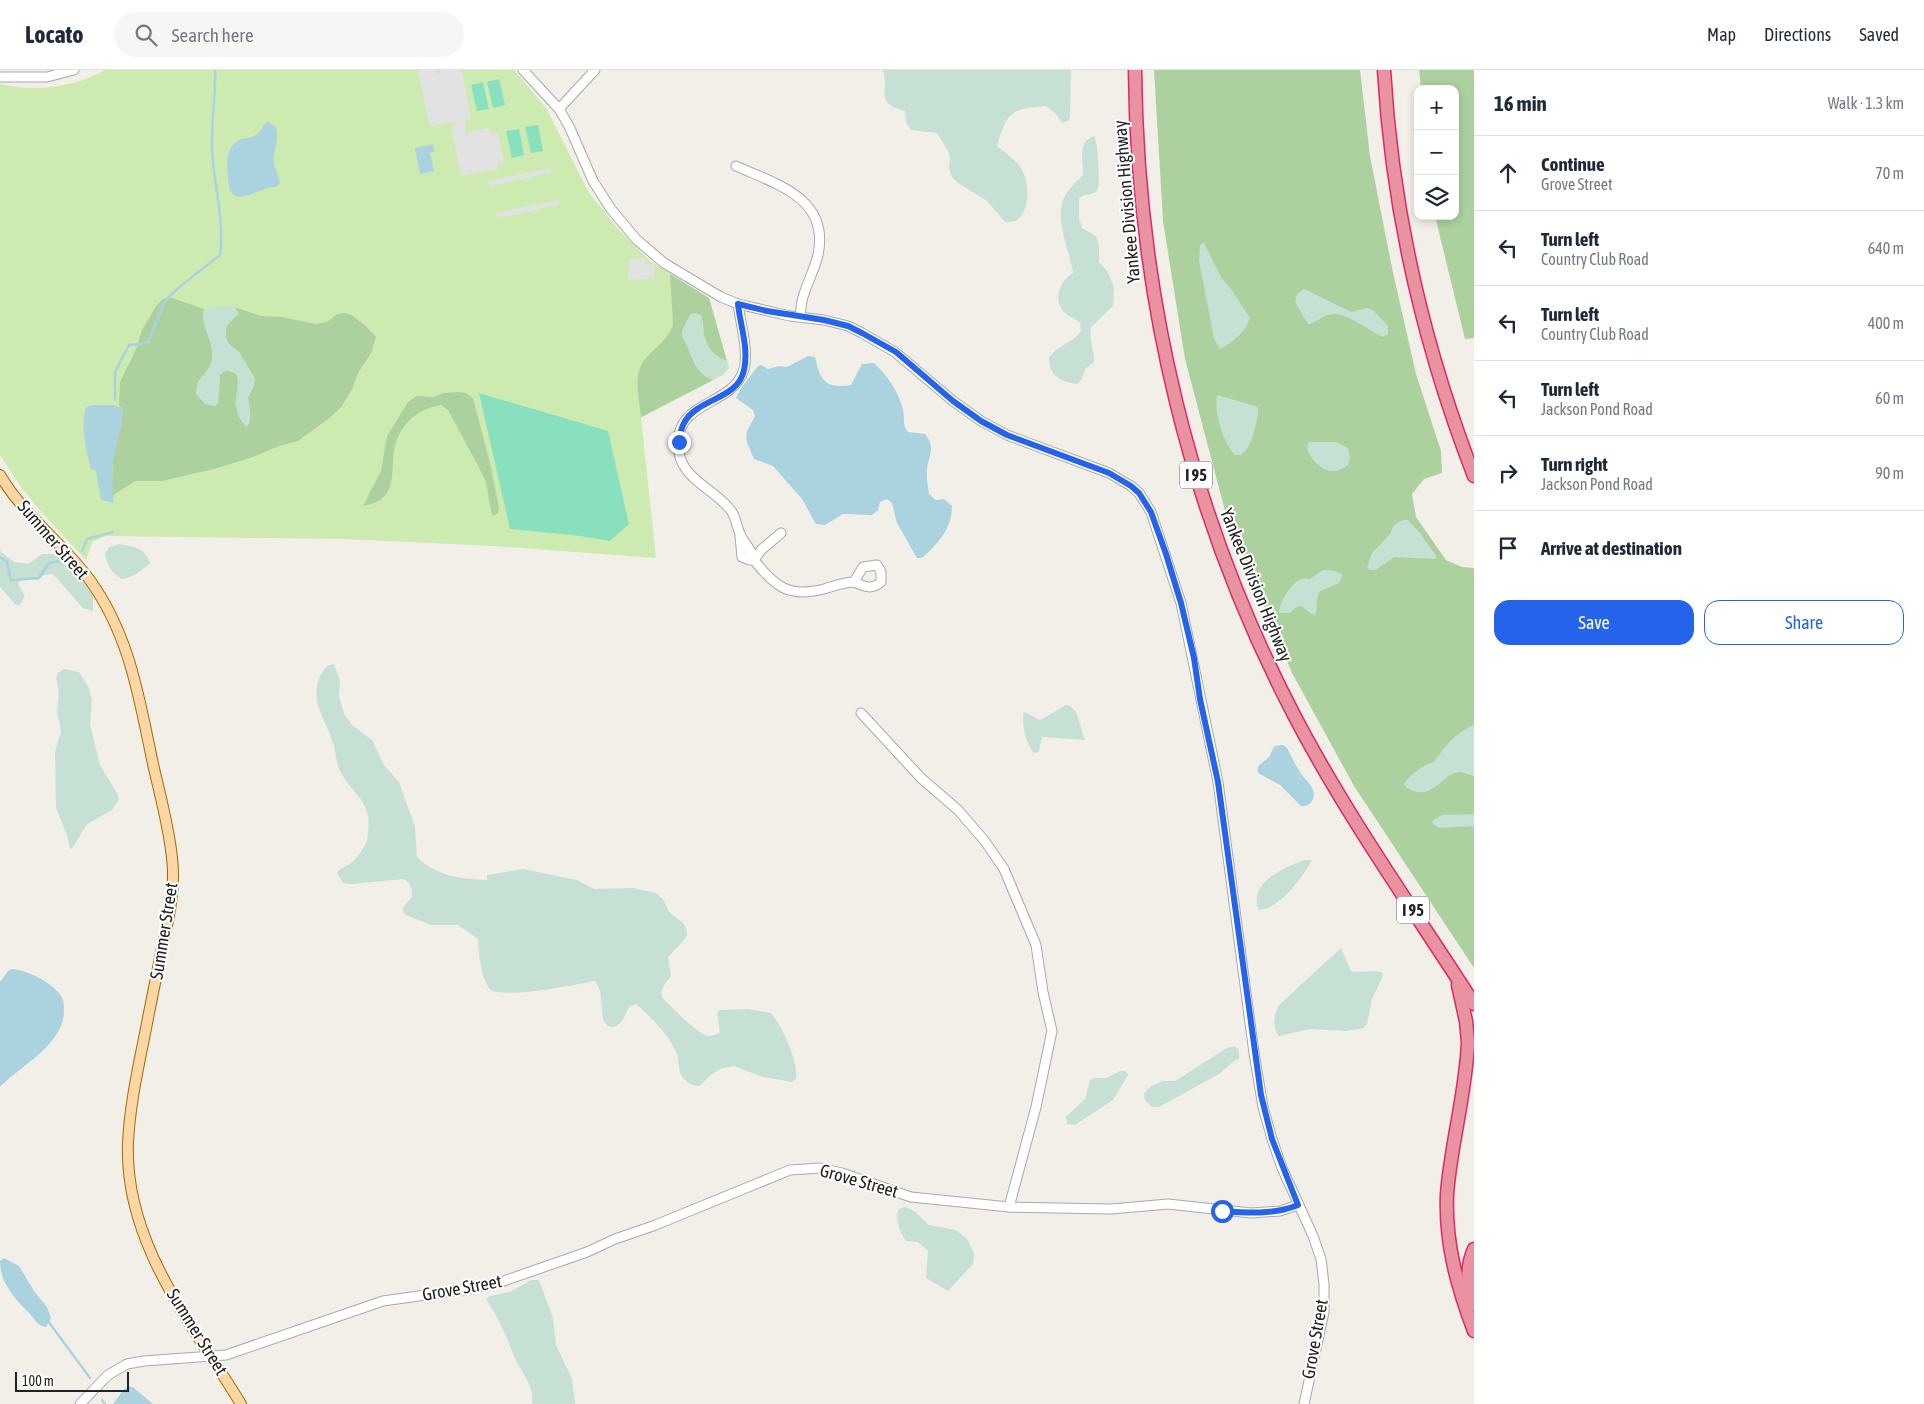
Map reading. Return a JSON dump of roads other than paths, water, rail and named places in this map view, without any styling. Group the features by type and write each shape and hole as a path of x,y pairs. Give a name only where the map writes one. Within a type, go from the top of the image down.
{"highway":[{"name":"Yankee Division Highway","path":"1135,70 1139,176 1144,232 1154,302 1178,412 1212,526 1257,638 1300,727 1350,812 1474,1004"},
{"path":"1384,70 1390,142 1411,264 1438,372 1474,476"},
{"path":"1456,976 1467,1027 1468,1042 1448,1187 1448,1233 1458,1287 1474,1331"},
{"path":"1474,1249 1470,1260 1468,1277 1474,1305"}],"main road":[{"name":"Summer Street","path":"0,475 28,514 52,537 88,578 117,628 131,663 165,818 174,884 169,921 134,1088 128,1146 129,1167 137,1213 145,1240 170,1290 241,1404"}],"street":[{"path":"0,77 47,77 74,70"},
{"path":"523,70 559,109 569,126 593,181 611,209 636,239 671,268 721,297 738,304 848,326 896,352 953,401 981,421 1007,435 1109,473 1139,493 1151,512 1181,603 1218,782 1254,1054 1262,1101 1272,1139 1298,1205"},
{"path":"559,109 595,70"},
{"path":"736,166 794,193 808,206 816,221 820,231 820,247 803,296 800,317"},
{"path":"738,304 745,354 744,371 730,391 699,407 685,421 680,436 679,454 686,469 732,512 740,536 752,550 754,560 768,578 779,586 792,591 811,592 854,582"},
{"path":"754,560 761,550 781,533"},
{"path":"861,713 920,778 958,810 984,840 1004,869 1036,945 1043,992 1052,1031 1036,1107 1009,1207"},
{"name":"Grove Street","path":"80,1404 108,1375 127,1364 144,1361 212,1357 232,1353 383,1301 468,1289 528,1274 653,1226 790,1170 820,1168 842,1173 911,1197 1009,1207 1111,1210 1168,1204 1251,1213 1280,1211 1298,1205 1316,1243 1321,1259 1324,1298 1322,1325 1304,1404"}],"water":[{"path":"268,122 275,126 277,131 274,163 280,183 276,187 270,187 250,195 238,196 233,194 229,188 227,168 230,149 239,140 256,135"},
{"path":"433,144 434,152 430,153 434,171 420,174 415,148"},
{"path":"808,356 815,357 822,377 825,381 835,386 851,385 862,364 874,363 884,373 898,396 903,409 905,427 908,432 925,434 928,439 931,447 927,472 929,494 936,500 944,499 952,506 950,521 943,535 922,558 917,558 897,523 892,503 887,499 880,502 878,510 872,515 843,514 825,525 816,524 802,499 773,466 754,459 746,437 755,416 753,410 736,398 738,394 758,366 761,365 768,369 779,366 787,367"},
{"path":"91,405 112,405 122,408 121,425 113,464 112,484 114,503 101,500 96,471 91,469 89,463 84,437 84,420 87,407"},
{"path":"1283,745 1287,748 1313,791 1313,799 1307,805 1301,806 1280,785 1258,773 1259,765 1269,757 1275,746"},
{"path":"13,969 37,977 53,987 62,998 64,1012 62,1024 49,1045 0,1087 0,982 9,970"},
{"path":"4,1258 19,1266 34,1291 47,1307 51,1318 46,1327 37,1323 10,1291 1,1269 0,1261"},
{"path":"129,1386 153,1404 113,1404 124,1389"}],"waterway":[{"path":"115,400 115,372 129,345 149,341 164,302 177,289 220,255 221,228 212,148 215,70"},
{"path":"82,551 87,539 113,532"},
{"path":"0,557 7,562 11,580 39,578 49,563 61,561"},
{"path":"48,1321 90,1378"},
{"path":"102,1400 105,1404"}]}
